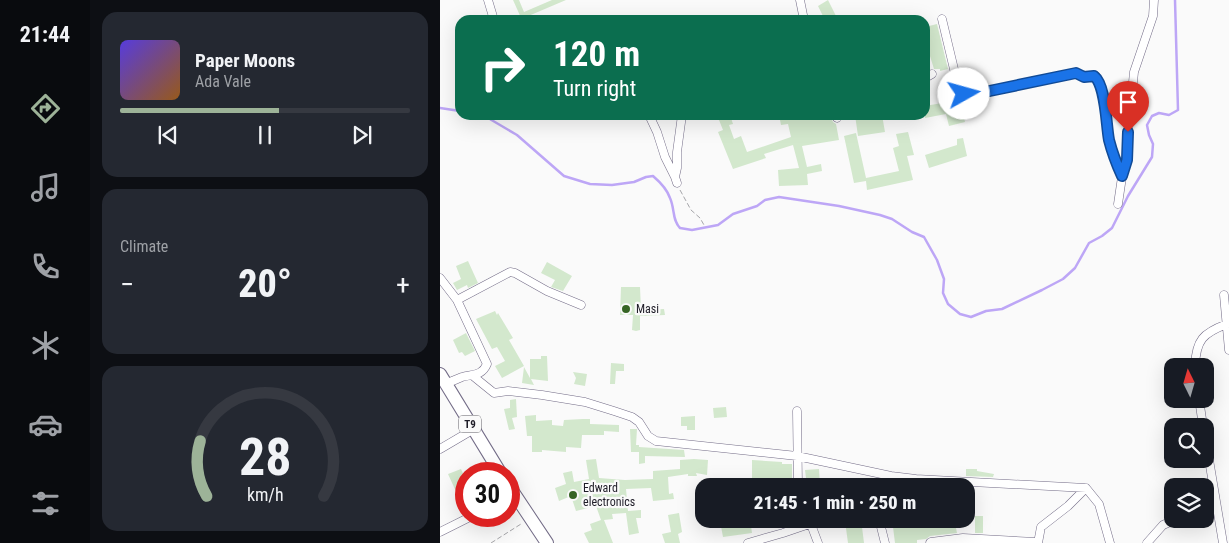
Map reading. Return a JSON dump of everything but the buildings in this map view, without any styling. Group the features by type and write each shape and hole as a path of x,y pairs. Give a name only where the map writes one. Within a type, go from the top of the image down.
{"highway":[{"name":"T9","path":"443,379 494,462"},
{"path":"520,505 547,543"}],"street":[{"path":"488,0 492,15"},
{"path":"800,0 803,15"},
{"path":"1118,204 1128,152 1134,72 1153,16 1154,0"},
{"path":"942,19 959,90 964,94 970,95 1076,73 1084,77 1096,76 1103,95 1109,139 1122,176"},
{"path":"651,120 675,180"},
{"path":"675,180 681,120"},
{"path":"457,300 510,272 547,291 582,305"},
{"path":"440,278 457,300 486,364 483,370 473,376 443,379"},
{"path":"1224,295 1229,350"},
{"path":"1196,358 1201,339 1210,330 1227,324"},
{"path":"473,376 494,393 508,391 563,398 585,402 632,417 648,436 656,441 798,456 916,480 1086,488 1100,504 1110,543"},
{"path":"798,411 798,478"},
{"path":"440,448 474,429"},
{"path":"1210,468 1223,543"},
{"path":"931,543 964,541 1037,543 1039,531 1042,527 1068,506 1086,488"},
{"path":"440,532 455,524"},
{"path":"1147,543 1164,526"},
{"path":"748,543 790,528"},
{"path":"813,528 818,543"},
{"path":"881,528 885,543"}],"path":[{"path":"675,180 691,210 700,218 704,225"},
{"path":"491,543 531,519"}],"waterway":[{"path":"492,120 517,135 564,176 590,184 612,185 634,182 653,176 669,195 677,225 680,228 692,230 718,225 733,214 757,206 765,200 779,197 839,206 892,219 912,232 924,237 937,260 944,279 943,293 948,304 960,314 971,317 986,311 1002,309 1063,279 1075,268 1089,243 1112,228 1128,196 1152,157 1153,144 1147,125 1152,116 1159,113 1169,115 1178,110 1175,0"},
{"path":"440,108 455,110"}],"place":[{"name":"Masi","path":"626,309"},
{"name":"Edward electronics","path":"573,495"}],"route":[{"path":"964,94 970,95 1076,73 1082,77 1096,76 1103,95 1112,152 1122,176 1127,160 1128,132"}]}
